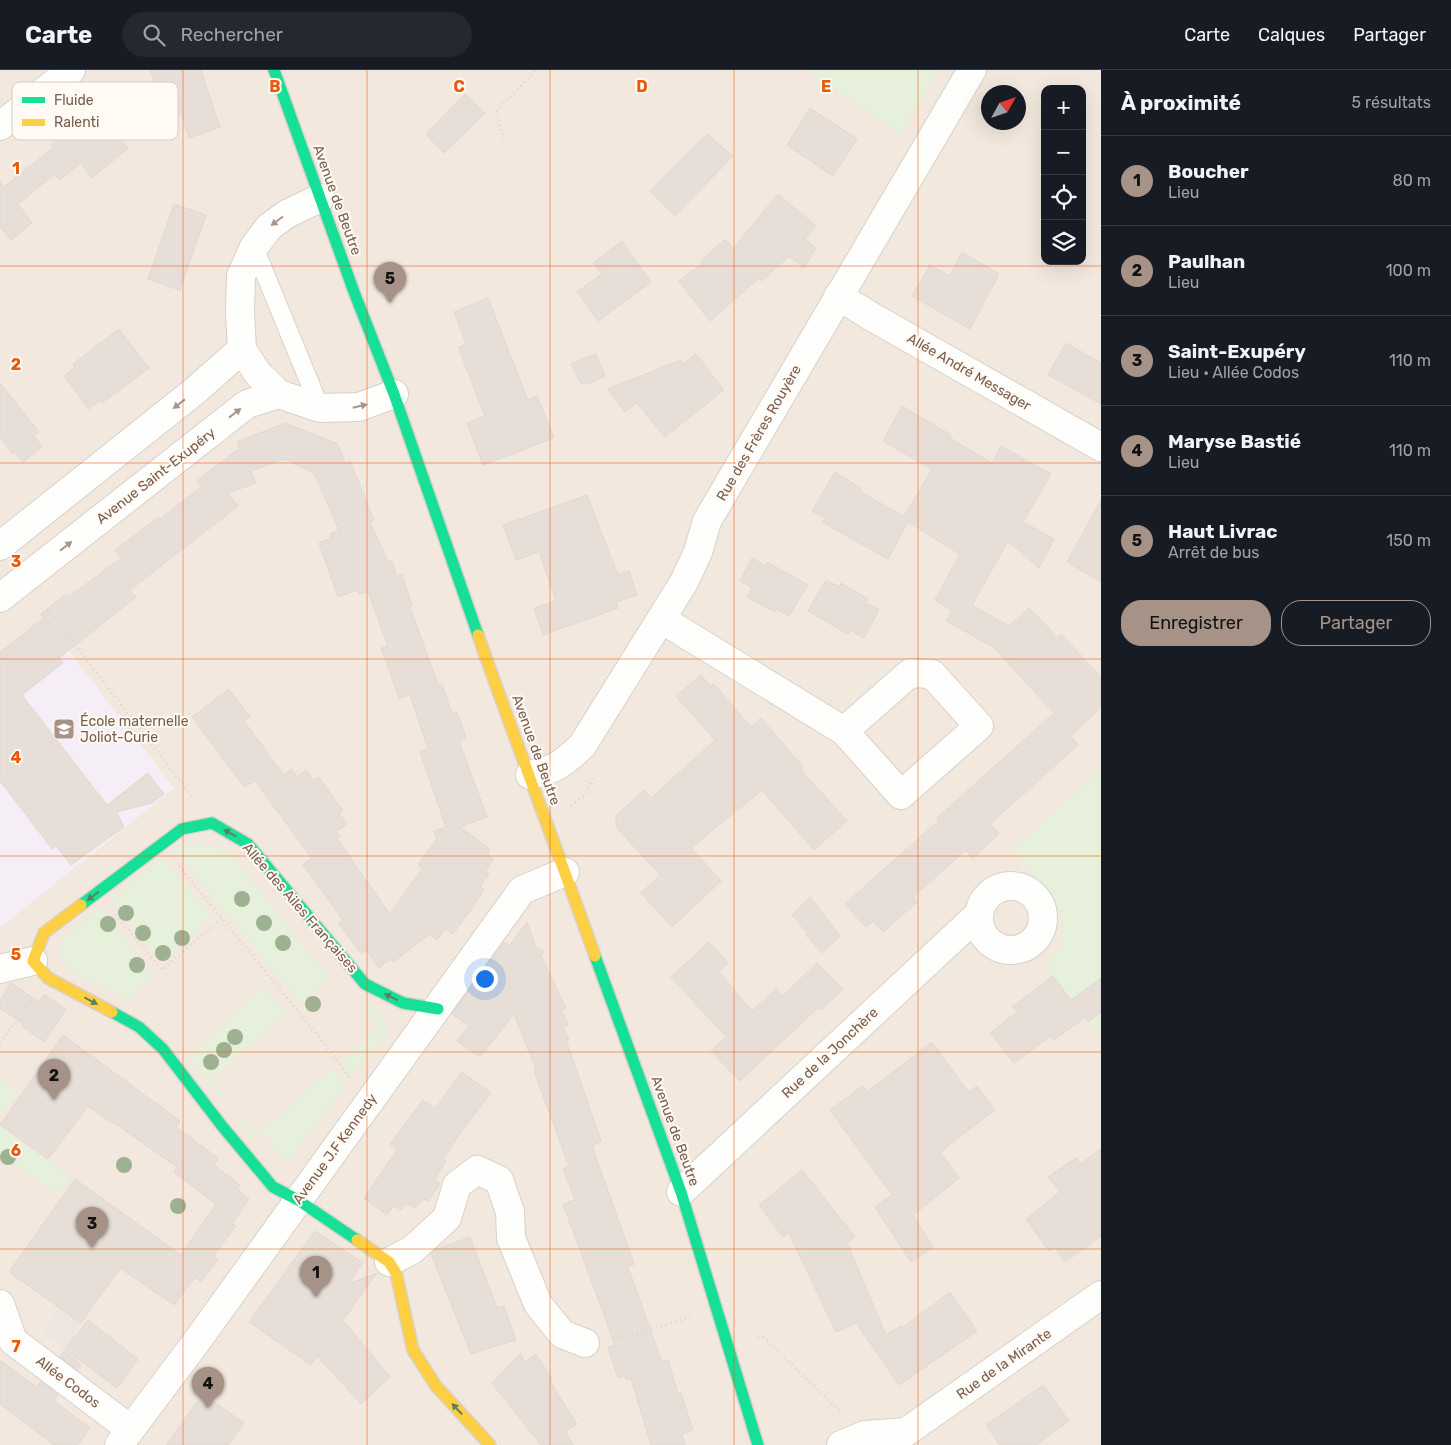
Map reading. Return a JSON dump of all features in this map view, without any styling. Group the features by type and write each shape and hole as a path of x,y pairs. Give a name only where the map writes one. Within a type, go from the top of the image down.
{"street":[{"path":"56,82 71,70"},
{"name":"Avenue de Beutre","path":"274,70 354,292 394,394 513,735 530,775 681,1192 758,1445"},
{"name":"Rue des Frères Rouyère","path":"530,775 552,770 566,761 582,746 684,582 698,552 707,521 972,70"},
{"path":"0,126 12,117"},
{"path":"320,198 287,214 269,227 254,247 241,276 242,349 258,374 279,394 320,408 359,407 394,394"},
{"name":"Allée André Messager","path":"838,296 1101,447"},
{"path":"38,568 4,533 196,390 242,349"},
{"name":"Avenue Saint-Exupéry","path":"0,598 248,404 279,394"},
{"path":"661,619 844,731 901,795 978,726 932,674 910,673 844,731"},
{"path":"40,970 44,933 182,829 212,823"},
{"name":"Allée des Ailes Françaises","path":"212,823 248,844 365,984 403,1002 438,1009"},
{"name":"Avenue J.F Kennedy","path":"125,1437 192,1348 522,890 565,872"},
{"name":"Rue de la Jonchère","path":"681,1192 979,914"},
{"path":"0,969 40,970 139,1027 163,1049 222,1126 273,1187 298,1200 389,1262 396,1273 413,1350 436,1386 490,1445"},
{"path":"389,1262 412,1250 447,1218 457,1185 477,1170 499,1180 510,1212 511,1238 538,1304 562,1334 585,1343"},
{"name":"Rue de la Mirante","path":"841,1445 865,1435 909,1438 1101,1296"},
{"name":"Allée Codos","path":"0,1304 13,1341 125,1437"}],"lane":[{"path":"254,247 320,408"}],"path":[{"path":"504,140 496,112 536,70"},
{"path":"48,609 212,823"},
{"path":"161,845 319,1037 353,1082 372,1099"},
{"path":"97,893 162,970 222,918"},
{"path":"0,1044 40,970"},
{"path":"585,1343 621,1338 718,1310"},
{"path":"758,1338 763,1337 843,1414"}],"shaded area":[{"path":"0,70 1101,70 1101,1445 0,1445"},
{"name":"École maternelle Joliot-Curie","path":"52,629 174,788 0,928 0,671"},
{"path":"60,1308 80,1322 73,1334 75,1337 66,1349 43,1331"}],"green space":[{"path":"805,70 939,70 901,135"},
{"path":"1101,768 1101,1028 1095,1033 1045,967 1061,945 1063,915 1044,887 1013,850"},
{"path":"185,844 210,845 221,848 232,855 329,979 300,1003 174,850"},
{"path":"163,857 212,916 162,962 111,899"},
{"path":"101,908 152,975 128,1000 72,972 62,957 62,939"},
{"path":"264,987 286,1013 211,1079 226,1097 223,1100 191,1062 190,1057"},
{"path":"367,1003 379,1012 385,1020 387,1034 351,1077 340,1064 379,1025 363,1006"},
{"path":"332,1069 345,1086 290,1158 282,1159 274,1154 277,1151 263,1131 253,1140 239,1122 244,1118 259,1134"},
{"path":"0,1076 18,1092 0,1116"},
{"path":"0,1126 71,1177 57,1195 0,1154"}],"building":[{"path":"150,70 201,70 220,127 189,138 182,115 178,116 178,82 154,82"},
{"path":"465,94 485,113 444,153 426,134"},
{"path":"810,108 857,139 833,176 787,145"},
{"path":"707,134 733,156 675,216 650,191"},
{"path":"57,140 122,140 128,148 92,178 81,163 60,180 55,174 18,204 32,223 11,240 0,227 0,182 4,187 53,148 51,145"},
{"path":"778,194 816,226 805,239 816,248 804,268 789,256 762,281 759,278 710,321 679,281 702,264 700,262 725,239 733,249"},
{"path":"174,204 206,215 180,290 148,279"},
{"path":"622,241 651,282 598,321 577,292 602,274 593,263"},
{"path":"962,252 999,274 970,329 912,296 930,265 950,276"},
{"path":"488,298 528,400 537,396 554,438 483,465 467,423 485,416 458,347 466,344 454,312"},
{"path":"119,329 149,368 102,403 100,400 89,409 64,376 75,367 73,364"},
{"path":"1066,343 1101,363 1101,404 1048,375"},
{"path":"596,354 605,376 590,383 581,383 571,364"},
{"path":"696,354 724,390 665,437 637,403 625,412 608,389 681,360 683,364"},
{"path":"0,383 39,432 34,436 42,447 23,462 14,452 12,453 0,437"},
{"path":"902,406 951,435 950,438 992,463 1001,446 1051,474 1023,522 1054,539 1039,568 1008,541 972,605 1009,626 1029,608 1058,638 1061,634 1101,677 1101,707 1071,736 1078,745 990,824 999,834 973,858 966,850 913,897 917,902 883,932 873,921 866,927 845,904 1054,713 993,647 946,621 952,610 935,600 960,554 908,522 888,559 822,522 825,518 812,511 835,472 862,489 860,492 904,516 932,469 883,441"},
{"path":"285,423 338,444 345,463 350,461 374,520 370,522 388,562 392,561 397,576 402,574 412,605 410,607 438,685 442,684 452,714 457,712 466,738 459,741 487,817 460,827 489,848 488,855 494,859 485,872 489,874 480,887 484,890 475,904 453,934 445,929 437,940 430,934 393,962 390,959 379,968 366,950 361,953 338,923 343,920 303,865 312,858 255,781 244,787 192,717 229,689 250,717 244,721 284,775 292,769 297,777 306,770 314,780 319,777 343,811 339,814 347,824 336,832 340,837 337,839 390,914 422,869 418,864 437,839 434,831 446,827 420,752 428,749 410,695 399,698 381,648 388,646 368,592 360,594 357,590 338,597 319,543 331,538 330,534 339,530 314,473 284,459 251,471 256,483 228,493 238,506 130,590 136,597 59,658 63,663 22,695 107,805 148,773 164,794 152,803 117,812 124,827 71,865 56,846 52,849 0,781 0,652 44,618 41,614 66,594 69,597 121,558 115,550 159,517 160,519 202,486 197,481 240,449 237,442"},
{"path":"587,495 618,575 629,571 637,595 616,602 618,608 543,635 534,608 556,601 539,552 516,560 503,525"},
{"path":"1101,500 1101,582 1067,562"},
{"path":"752,558 765,566 767,562 808,585 789,616 776,609 774,612 747,597 752,588 740,581"},
{"path":"826,580 839,587 841,583 868,599 866,603 879,610 864,638 850,630 848,634 808,611"},
{"path":"701,675 710,686 714,684 751,727 761,718 803,767 801,770 847,821 814,850 762,790 691,848 721,881 672,927 641,893 660,875 616,827 616,816 644,790 651,798 715,740 676,696"},
{"path":"810,897 840,936 822,953 792,915"},
{"path":"527,922 536,947 544,952 541,956 566,1008 561,1010 568,1025 563,1028 569,1039 566,1040 601,1141 592,1146 634,1264 628,1267 662,1362 668,1360 678,1394 681,1393 693,1430 682,1434 685,1445 651,1445 631,1379 626,1380 625,1376 618,1378 608,1347 615,1345 563,1204 575,1200 563,1169 569,1166 535,1074 535,1067 514,1014 480,1057 457,1041 469,1026 452,1014 453,1012 504,942 509,946"},
{"path":"709,942 728,963 719,972 752,1011 776,989 783,996 817,963 843,989 821,1010 818,1008 740,1081 711,1051 726,1037 671,977"},
{"path":"1053,976 1071,1000 1101,978 1101,1012 1088,1022 1081,1013 1084,1018 1054,1040 1051,1036 1014,1063 990,1033 1017,1012 1012,1007"},
{"path":"11,983 39,1002 44,994 66,1010 44,1042 0,1008 0,1000"},
{"path":"63,1035 180,1121 176,1127 218,1158 214,1165 240,1185 237,1189 249,1199 232,1224 236,1226 213,1256 218,1260 201,1282 195,1277 174,1305 120,1268 81,1323 9,1272 75,1179 181,1255 216,1204 174,1172 177,1167 88,1106 48,1159 0,1125"},
{"path":"932,1042 968,1092 977,1086 995,1110 940,1152 959,1178 913,1215 933,1247 911,1262 875,1207 892,1195 830,1110 863,1086 868,1091"},
{"path":"462,1072 491,1093 443,1159 446,1161 435,1179 440,1184 428,1201 423,1199 415,1208 406,1203 401,1210 394,1205 387,1215 364,1198 397,1150 390,1144 423,1100 435,1109"},
{"path":"1101,1149 1101,1236 1065,1262 1055,1247 1049,1251 1026,1219 1060,1192 1048,1177 1076,1158 1080,1164"},
{"path":"802,1170 855,1237 847,1243 886,1335 901,1326 902,1328 950,1292 977,1331 899,1385 856,1323 836,1332 789,1233 783,1237 759,1205"},
{"path":"315,1231 363,1263 348,1284 377,1273 343,1320 390,1377 361,1404 317,1356 311,1365 249,1322"},
{"path":"470,1237 497,1308 504,1306 516,1340 471,1354 431,1254 435,1250"},
{"path":"88,1320 138,1359 117,1388 65,1349"},
{"path":"64,1351 81,1364 77,1370 60,1357"},
{"path":"521,1353 524,1363 536,1354 552,1379 551,1383 577,1424 565,1432 574,1445 541,1445 492,1383"},
{"path":"0,1360 36,1387 41,1381 58,1395 54,1401 90,1428 78,1445 54,1445 0,1404"},
{"path":"1043,1385 1069,1421 1036,1445 1000,1445 986,1425"},
{"path":"203,1394 244,1423 228,1445 166,1445"}],"traffic: fast":[{"path":"274,70 354,292 394,394 478,635"},
{"path":"81,905 182,829 212,823 248,844 365,984 403,1003 438,1009"},
{"path":"595,956 681,1192 758,1445"},
{"path":"112,1012 139,1027 163,1049 222,1126 273,1187 298,1200 357,1240"}],"traffic: slow":[{"path":"478,635 595,956"},
{"path":"81,905 44,933 33,961 48,978 112,1012"},
{"path":"357,1240 389,1262 396,1273 413,1350 436,1386 490,1445"}],"place":[{"name":"Haut Livrac","path":"390,303"},
{"name":"École maternelle Joliot-Curie","path":"64,729"},
{"name":"Paulhan","path":"54,1100"},
{"name":"Saint-Exupéry","path":"92,1248"},
{"name":"Boucher","path":"316,1297"},
{"name":"Maryse Bastié","path":"208,1408"}]}
